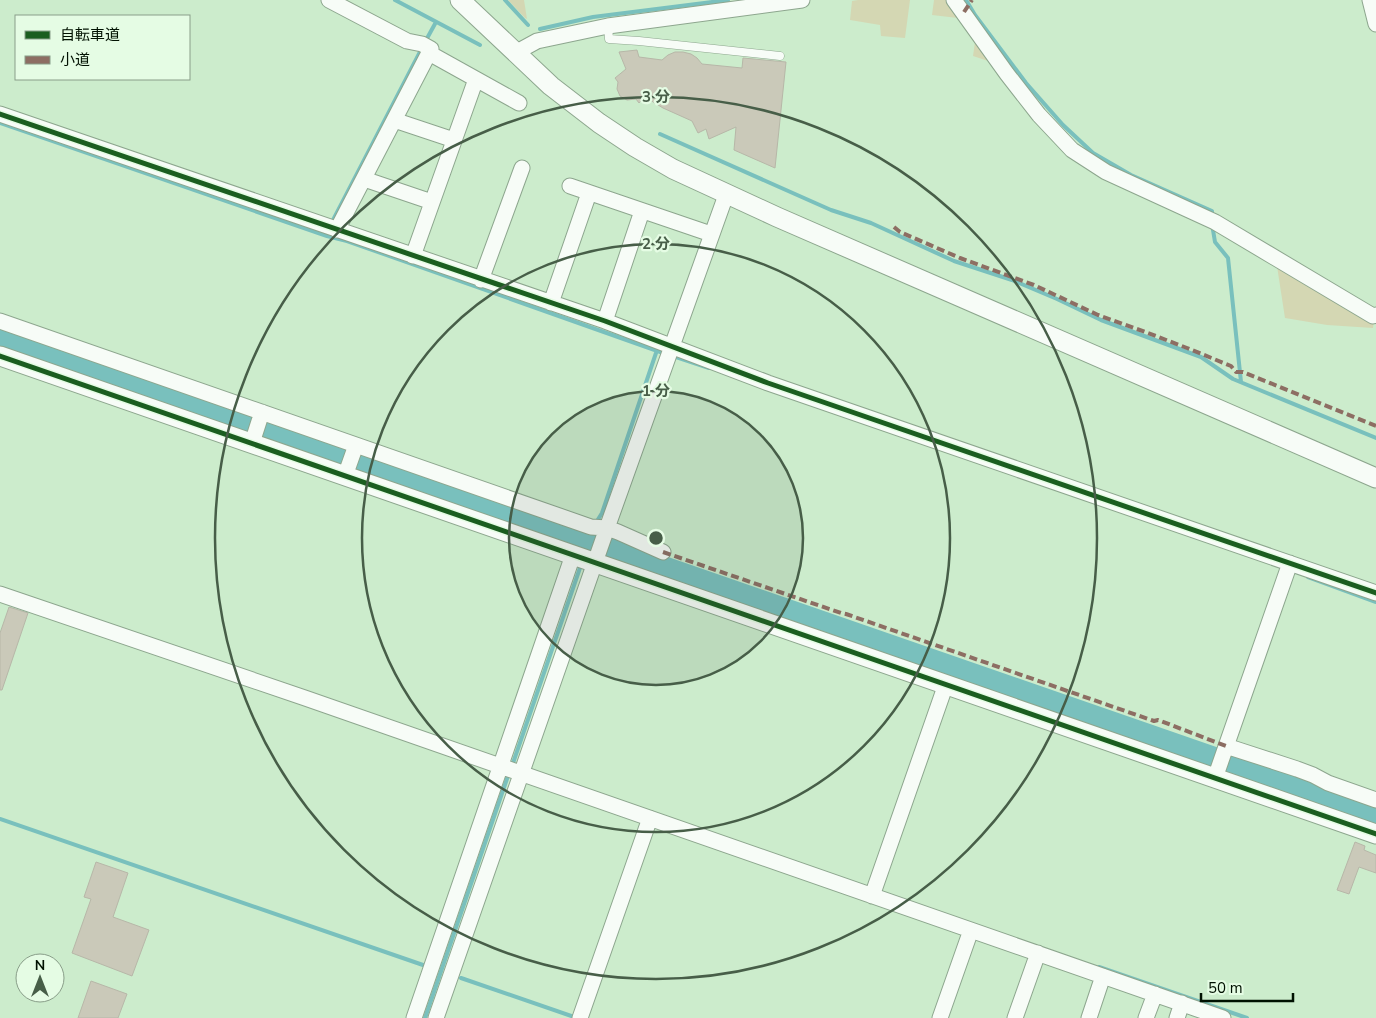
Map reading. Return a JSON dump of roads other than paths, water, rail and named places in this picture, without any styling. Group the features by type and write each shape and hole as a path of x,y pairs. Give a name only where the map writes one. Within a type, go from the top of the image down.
{"street":[{"path":"329,0 407,41 426,48 519,103"},
{"path":"460,0 552,86 599,123 673,169 726,195 1376,478"},
{"path":"515,53 537,42 690,8 802,0"},
{"path":"954,0 1007,74 1034,108 1072,150 1106,172 1212,221 1373,316 1376,315"},
{"path":"1370,0 1376,24"},
{"path":"332,229 364,178 394,120 426,48"},
{"path":"413,256 476,79"},
{"path":"0,114 552,303 605,322 669,353 777,386 1288,568 1376,593"},
{"path":"394,120 454,140"},
{"path":"481,280 522,168"},
{"path":"364,178 432,202"},
{"path":"570,186 711,234"},
{"path":"552,303 589,193"},
{"path":"414,1018 508,767 597,558 726,195"},
{"path":"605,322 642,211"},
{"path":"0,321 355,448 606,531 663,552"},
{"path":"0,356 253,439 573,555 597,558 946,684 1221,761 1305,772 1328,783 1376,800"},
{"path":"253,439 261,414"},
{"path":"347,472 355,448"},
{"path":"436,1018 508,767 573,555"},
{"path":"1221,761 1288,568"},
{"path":"0,594 508,767 650,818 874,892 971,930 1221,1018"},
{"path":"874,892 946,684"},
{"path":"1221,761 1376,834"},
{"path":"580,1017 650,818"},
{"path":"940,1018 971,930"},
{"path":"1015,1018 1038,953"},
{"path":"1089,1018 1103,976"},
{"path":"1146,1018 1155,994"},
{"path":"1177,1018 1182,1004"}],"lane":[{"path":"608,26 610,40 649,42 780,56"}],"waterway":[{"path":"395,0 480,45"},
{"path":"505,0 528,25"},
{"path":"540,29 593,17 728,0"},
{"path":"966,0 1026,83 1063,125 1093,153 1131,175 1212,211 1212,217"},
{"path":"425,42 436,22"},
{"path":"331,224 422,48"},
{"path":"0,123 327,236 347,241 666,354"},
{"path":"660,134 831,210 871,223 954,261 1012,280 1101,320 1201,357 1233,379 1376,438"},
{"path":"1212,224 1215,242 1228,258 1241,382"},
{"path":"0,337 1376,814"},
{"path":"597,521 602,513 657,350"},
{"path":"673,356 709,368"},
{"path":"590,542 593,533"},
{"path":"584,547 587,541"},
{"path":"512,766 581,565"},
{"path":"1308,577 1376,602"},
{"path":"425,1018 509,773"},
{"path":"0,819 423,965"},
{"path":"1099,967 1247,1018"},
{"path":"461,978 577,1018"}]}
